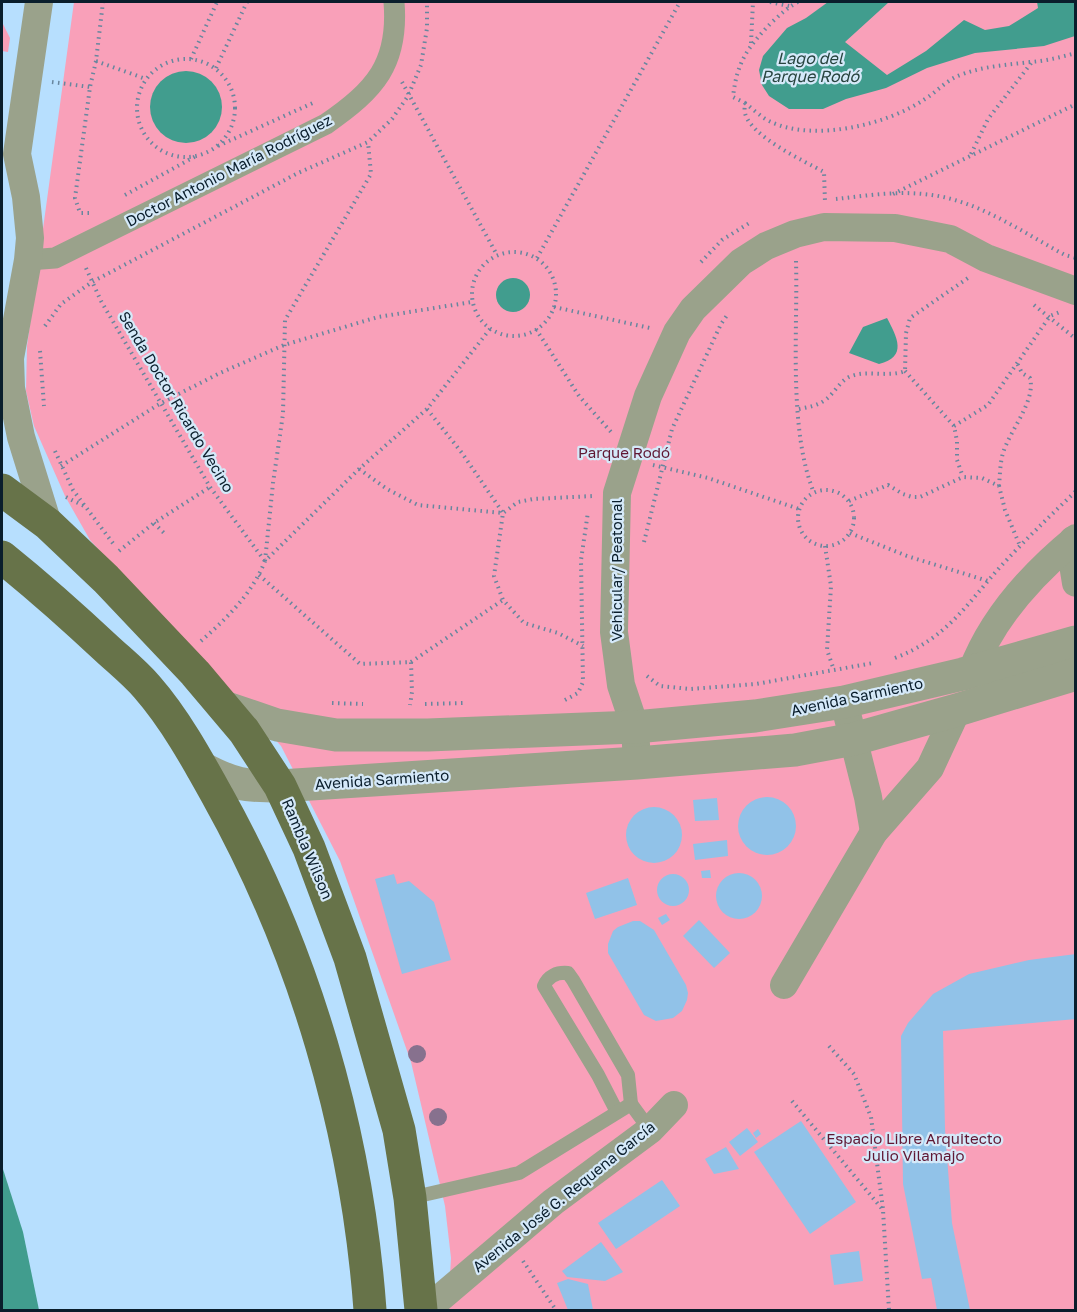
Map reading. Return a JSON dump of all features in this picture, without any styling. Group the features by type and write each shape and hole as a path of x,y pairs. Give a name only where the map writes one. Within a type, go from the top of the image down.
{"main road":[{"name":"Rambla Wilson","path":"2,490 48,524 106,579 224,707 244,731 280,786 309,848 362,995 399,1130 410,1198 421,1311"},
{"path":"2,556 68,612 147,686 202,768 257,870 290,946 318,1030 333,1087 365,1249 370,1311"}],"street":[{"path":"39,2 17,154 26,197 30,238 28,260 10,307 10,358 11,388 21,437 48,524"},
{"name":"Doctor Antonio María Rodríguez","path":"28,260 55,258 326,124 354,105 382,72 390,55 394,37 394,2"},
{"path":"2,180 17,154"},
{"name":"Vehicular/ Peatonal","path":"634,727 621,685 601,492 620,438 648,396 677,332 693,309 741,262 766,246 795,234 821,209 950,239 1071,300"},
{"path":"1074,539 1072,558 1076,583"},
{"path":"972,671 984,642 1017,595 1074,539"},
{"name":"Avenida Sarmiento","path":"224,707 277,725 336,735 428,735 634,727 755,716 844,702 972,671 1076,642"},
{"name":"Avenida Sarmiento","path":"202,768 230,782 251,786 280,786 637,763 795,750 854,739 1076,674"},
{"path":"844,702 868,797 874,832"},
{"path":"784,985 874,832 930,768 957,710"},
{"path":"634,727 637,763"},
{"name":"Avenida José G. Requena García","path":"426,1311 553,1202 650,1130 674,1105"}],"lane":[{"path":"617,1112 598,1075 544,986 546,980 561,972 568,973 573,980 628,1075 631,1104 650,1130"},
{"path":"410,1198 519,1173 631,1104"}],"path":[{"path":"96,211 87,214 80,213 75,198 103,2"},
{"path":"190,59 217,2"},
{"path":"216,68 247,2"},
{"path":"43,331 46,323 61,304 93,282 298,173 368,142 392,119 408,96 421,65 427,27 427,2"},
{"path":"537,258 680,2"},
{"path":"751,44 753,2"},
{"path":"770,2 789,6"},
{"path":"798,2 789,6 751,44 735,76 733,97 745,103 769,122 797,130 853,127 898,115 926,99 948,80 962,74 994,65 1032,62 1076,53"},
{"path":"390,55 408,96 497,255"},
{"path":"196,156 179,157 163,152 149,142 140,127 136,111 138,94 146,79 158,67 174,60 190,59 216,68 231,87 235,103 234,120 227,136 215,148"},
{"path":"96,61 146,79"},
{"path":"970,155 988,119 1032,62"},
{"path":"116,200 196,156 316,101"},
{"path":"745,103 745,113 757,132 824,172 821,209 892,194 923,194 981,209 1065,255 1076,258"},
{"path":"892,194 1076,104"},
{"path":"196,645 232,614 259,575 265,561 283,414 285,320 371,174 368,142"},
{"path":"698,265 722,240 758,219"},
{"path":"510,251 537,258 554,280 556,294 554,307 547,320 537,329 510,336 490,329 476,314 472,302 472,286 476,273 485,262 497,255 510,251"},
{"path":"786,264 796,257 799,409 805,465 814,493"},
{"path":"963,477 957,460 954,426 905,370 906,333 910,318 975,273"},
{"name":"Senda Doctor Ricardo Vecino","path":"93,282 210,487 265,561"},
{"path":"954,426 988,405 1050,316 1071,300"},
{"path":"61,466 161,403 220,373 284,345 378,317 472,302"},
{"path":"1033,304 1076,339"},
{"path":"554,307 677,332"},
{"path":"644,543 672,429 721,324 734,307"},
{"path":"265,561 359,469 427,409 490,329"},
{"path":"537,329 579,396 620,438 662,467 708,478 799,509"},
{"path":"40,348 44,412"},
{"path":"1017,363 1022,373 1030,378 1032,384 1030,398 1003,454 999,486 1005,510 1020,546"},
{"path":"799,409 814,406 826,400 848,378 858,375 897,374 905,370"},
{"path":"427,409 462,453 503,513 494,576 503,600 525,623 558,633 583,646"},
{"path":"53,444 73,490 119,551 154,523 210,487"},
{"path":"359,469 387,489 418,505 503,513 518,502 601,492 581,561 583,682 578,693 567,699 558,700"},
{"path":"849,501 888,485 903,494 920,497 963,477 981,478 999,486"},
{"path":"823,490 833,491 849,501 855,517 850,533 839,543 825,546 813,543 804,536 798,520 799,509 803,502 814,493 823,490"},
{"path":"888,660 920,648 950,625 1020,546 1076,491"},
{"path":"65,496 84,506"},
{"path":"154,523 166,535"},
{"path":"850,533 907,556 988,581"},
{"path":"825,546 831,586 827,650 834,670"},
{"path":"259,575 360,664 411,662 503,600"},
{"path":"410,705 411,662"},
{"path":"643,667 646,676 660,686 690,689 756,684 879,662"},
{"path":"399,705 476,702"},
{"path":"330,704 364,704"},
{"path":"829,1046 854,1074 871,1117 883,1210 889,1311"},
{"path":"792,1101 883,1210"},
{"path":"508,1240 556,1311"}],"green space":[{"name":"Parque Rodó","path":"74,2 1075,2 1075,1310 448,1310 451,1258 445,1206 411,1062 340,861 281,746 213,671 181,641 90,540 65,496 34,426 26,391 27,346"},
{"path":"2,22 10,38 8,52 2,51"}],"water":[{"name":"Lago del Parque Rodó","path":"828,2 889,2 845,42 887,75 926,51 964,20 985,30 1009,26 1038,8 1037,2 1075,2 1075,36 1044,46 975,53 927,68 886,88 846,99 823,109 789,109 769,96 762,85 759,70 763,56 787,28"},
{"path":"186,71 206,77 216,87 222,107 216,127 206,137 186,143 166,137 156,127 150,107 156,87 166,77"},
{"path":"513,278 525,283 530,295 525,307 513,312 501,307 496,295 501,283"},
{"path":"887,318 897,339 898,346 894,357 879,364 849,353 863,327"},
{"path":"2,1166 23,1232 39,1310 2,1310"}],"building":[{"path":"767,797 783,802 791,810 796,826 791,842 783,850 767,855 751,850 743,842 738,826 743,810 751,802"},
{"path":"717,798 719,820 695,821 693,800"},
{"path":"654,807 665,809 674,815 680,824 682,835 680,846 674,855 665,861 654,863 643,861 634,855 628,846 626,835 628,824 634,815 643,809"},
{"path":"727,840 728,856 695,860 693,844"},
{"path":"710,870 711,878 702,878 701,871"},
{"path":"739,873 755,880 762,896 755,912 739,919 723,912 716,896 723,880"},
{"path":"394,874 397,884 409,881 434,902 451,960 402,974 375,879"},
{"path":"673,874 684,879 689,890 684,901 673,906 662,901 657,890 662,879"},
{"path":"628,878 637,905 595,919 586,893"},
{"path":"666,914 670,920 662,925 658,918"},
{"path":"699,920 730,953 714,968 683,936"},
{"path":"633,921 640,921 654,930 686,985 687,1000 682,1011 673,1018 656,1021 644,1015 608,953 608,944 613,931"},
{"path":"1076,954 1076,1019 943,1031 945,1129 952,1223 970,1310 937,1310 931,1278 922,1279 903,1184 901,1036 908,1023 933,994 969,974 1029,960"},
{"path":"801,1121 856,1202 810,1234 754,1152"},
{"path":"747,1128 758,1142 740,1156 729,1142"},
{"path":"758,1129 761,1134 756,1138 753,1133"},
{"path":"726,1147 739,1169 714,1174 705,1159"},
{"path":"662,1180 680,1206 616,1249 598,1223"},
{"path":"601,1242 623,1272 605,1281 567,1277 562,1271"},
{"path":"859,1251 863,1281 834,1285 830,1255"},
{"path":"568,1279 588,1284 593,1310 568,1310 557,1283"}],"park label":[{"name":"Espacio Libre Arquitecto Julio Vilamajo","path":"914,1148"}]}
